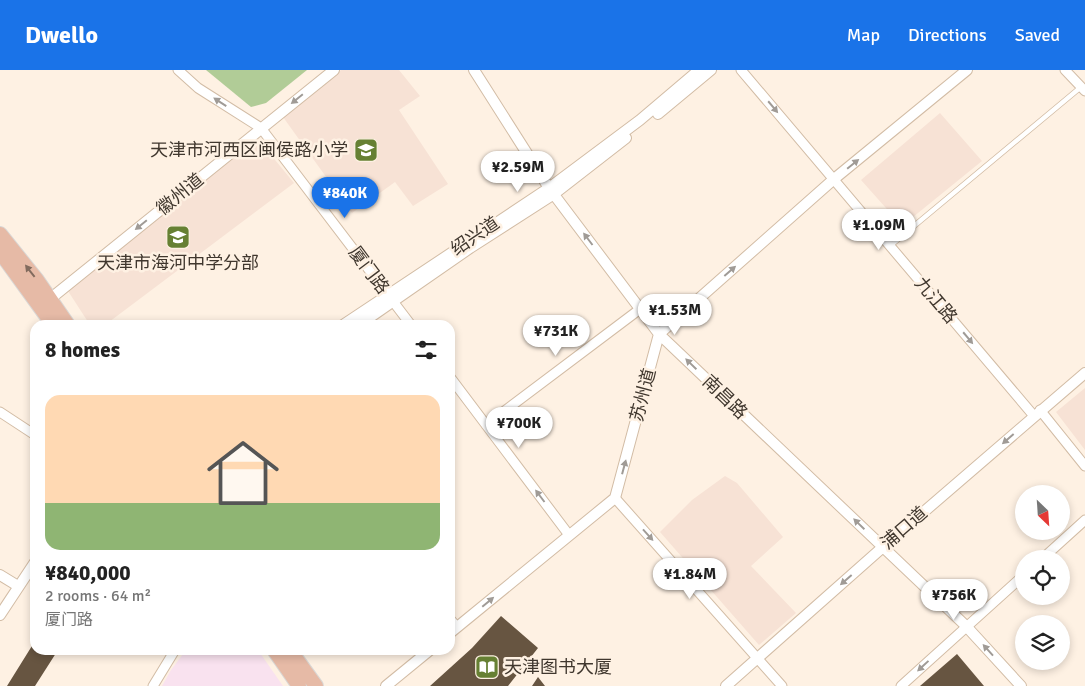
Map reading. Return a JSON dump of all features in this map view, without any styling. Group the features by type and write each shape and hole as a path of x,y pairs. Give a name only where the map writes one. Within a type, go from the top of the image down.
{"main road":[{"path":"0,234 65,320"},
{"path":"0,252 49,320"},
{"path":"277,655 299,686"},
{"path":"294,655 316,686"}],"street":[{"name":"厦门路","path":"178,70 198,88 261,128 407,320"},
{"name":"徽州道","path":"50,299 334,70"},
{"name":"南昌路","path":"474,70 551,191 659,334 966,626 1021,686"},
{"name":"绍兴道","path":"551,191 699,70"},
{"name":"绍兴道","path":"352,320 390,298 551,191 711,70"},
{"name":"九江路","path":"741,70 890,246 1085,466"},
{"path":"659,334 834,179 968,70"},
{"path":"1065,70 1083,89"},
{"name":"绍兴道","path":"365,320 390,298"},
{"path":"486,425 640,309"},
{"name":"苏州道","path":"615,498 659,334"},
{"name":"浦口道","path":"726,686 883,547 1085,373"},
{"path":"455,384 569,535"},
{"path":"0,412 30,432"},
{"path":"455,625 615,498 782,686"},
{"path":"1052,550 1085,520"},
{"path":"0,615 30,569"},
{"path":"0,575 18,586"},
{"path":"901,686 1015,583"},
{"path":"153,686 172,655"},
{"path":"386,686 424,655"}],"lane":[{"path":"890,246 1083,89"}],"shaded area":[{"name":"天津市河西区闽侯路小学","path":"341,70 399,70 420,96 399,110 448,184 413,206 395,182 352,213 283,117"},
{"path":"940,113 982,161 902,226 861,180"},
{"name":"天津市海河中学分部","path":"257,138 294,183 112,320 87,320 68,291"},
{"path":"1085,388 1085,450 1056,412"},
{"path":"725,476 737,483 783,537 751,566 796,613 759,645 660,532 692,500"},
{"path":"182,655 261,655 283,686 162,686"}],"green space":[{"path":"206,70 307,70 266,103 251,107"}],"building":[{"name":"天津图书大厦","path":"501,616 538,648 508,686 430,686 472,648"},
{"path":"30,649 30,655 55,655 35,686 7,686"},
{"path":"957,654 984,686 920,686"},
{"path":"538,677 545,686 532,686"}],"place":[{"name":"天津市河西区闽侯路小学","path":"366,150"},
{"name":"天津市海河中学分部","path":"178,237"},
{"name":"天津图书大厦","path":"487,667"}]}
